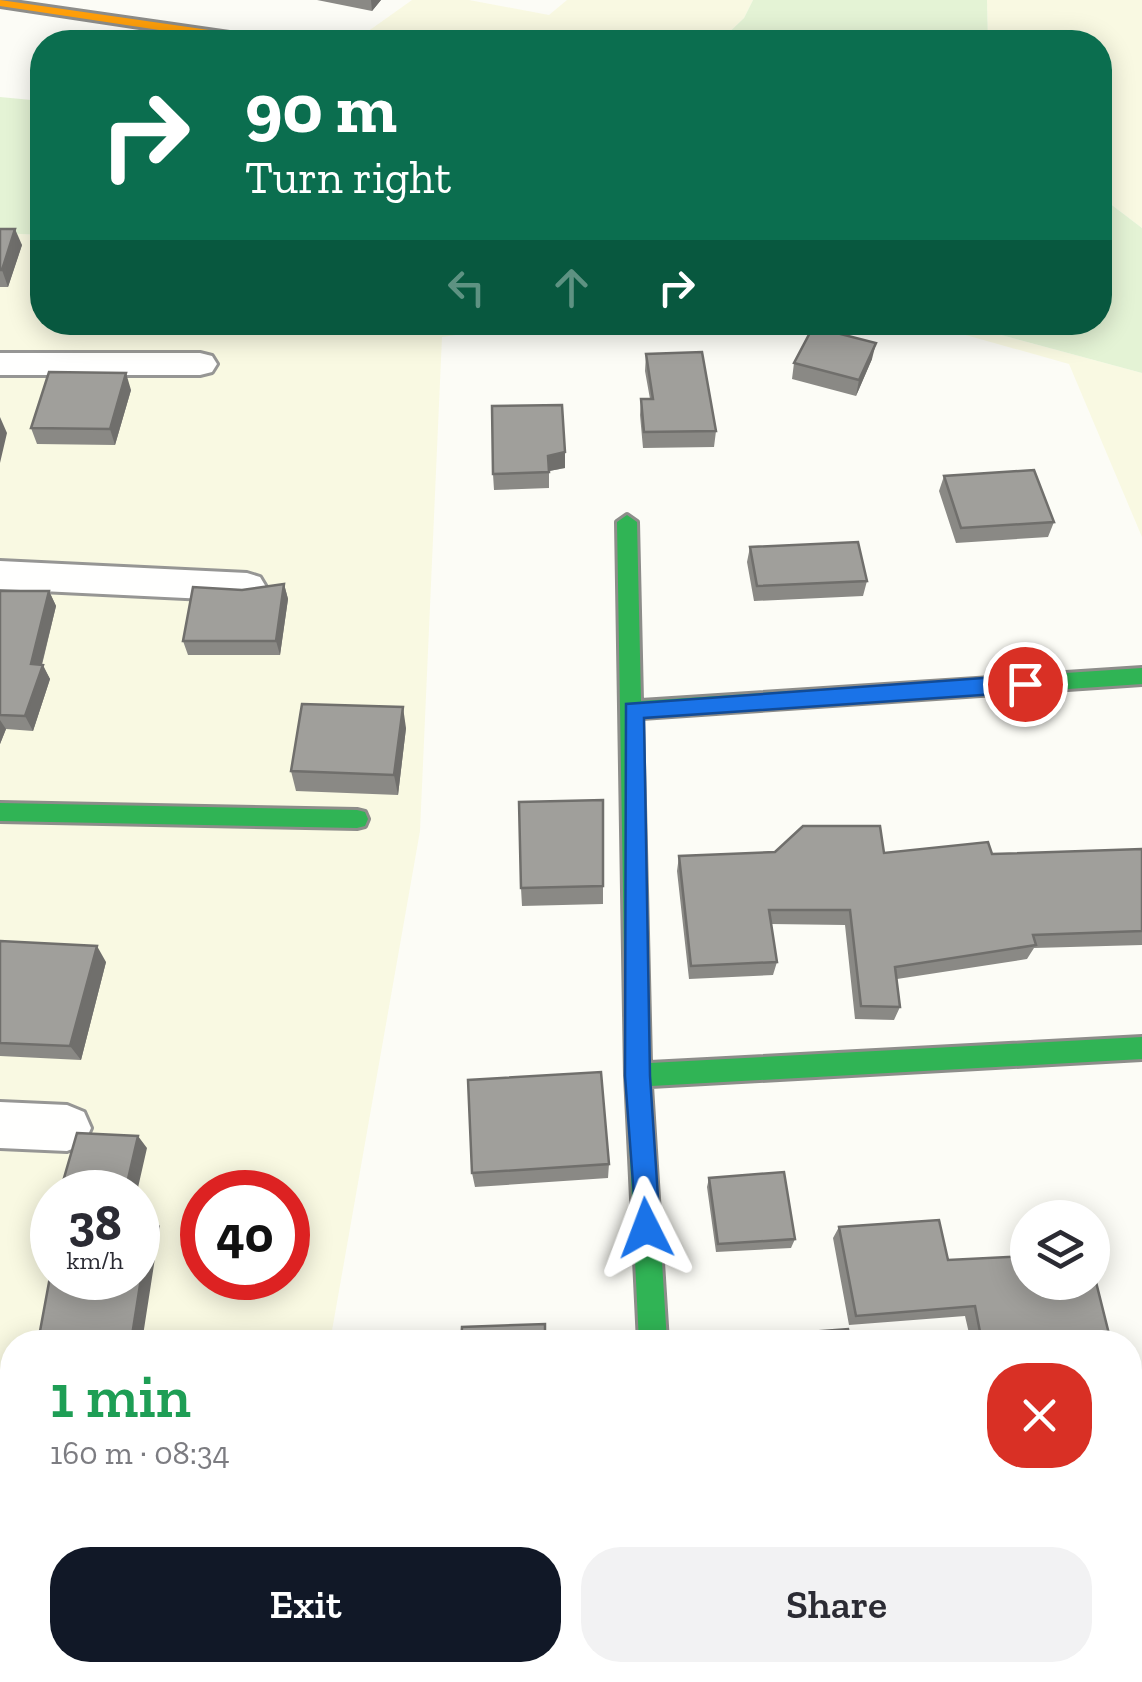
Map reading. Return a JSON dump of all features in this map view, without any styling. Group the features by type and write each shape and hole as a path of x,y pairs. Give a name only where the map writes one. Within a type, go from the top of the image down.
{"street":[{"path":"0,2 185,30"},
{"path":"0,364 200,364"},
{"path":"627,522 634,710 638,1076 652,1330"},
{"path":"0,575 246,587"},
{"path":"634,710 1142,676"},
{"path":"0,812 357,819"},
{"path":"638,1076 1142,1048"},
{"path":"0,1125 67,1128"}],"green space":[{"path":"412,0 469,0 549,15 567,0 753,0 744,18 732,30 370,30"},
{"path":"753,0 987,0 988,30 732,30 744,18"},
{"path":"987,0 1142,0 1142,228 1112,205 1112,30 988,30"},
{"path":"0,97 30,100 30,234 0,233"},
{"path":"1112,205 1142,228 1142,373 1001,335 1112,335"},
{"path":"0,233 30,234 30,335 456,335 442,337 420,831 332,1330 0,1330"},
{"path":"966,335 1001,335 1142,373 1142,537 1069,364"}],"building":[{"path":"0,229 15,229 2,270 0,270"},
{"path":"809,335 844,335 876,343 859,380 794,363"},
{"path":"702,352 716,431 644,432 641,399 653,399 646,354"},
{"path":"49,372 126,373 110,429 31,428"},
{"path":"562,405 565,452 548,456 549,472 493,474 492,406"},
{"path":"1034,470 1054,522 961,528 944,476"},
{"path":"858,542 867,581 757,586 750,547"},
{"path":"284,584 276,641 183,641 193,587 242,590"},
{"path":"0,591 49,591 31,664 43,665 25,716 0,715"},
{"path":"302,704 403,707 394,775 291,771"},
{"path":"603,800 603,886 521,888 519,802"},
{"path":"803,826 880,826 884,853 988,842 992,854 1142,849 1142,931 1033,935 1036,945 895,967 900,1007 861,1006 850,910 769,910 777,962 691,966 679,856 775,852"},
{"path":"0,941 97,946 70,1046 0,1043"},
{"path":"601,1072 609,1164 472,1173 468,1080"},
{"path":"77,1133 138,1136 130,1170 66,1170"},
{"path":"784,1172 795,1239 718,1244 709,1178"},
{"path":"939,1220 948,1260 1010,1257 1010,1300 1100,1300 1108,1330 980,1330 975,1306 856,1316 839,1227"},
{"path":"46,1300 138,1300 133,1330 40,1330"},
{"path":"545,1324 545,1330 462,1330"}],"traffic: fast":[{"path":"627,522 638,1075 652,1330"},
{"path":"633,710 1142,676"},
{"path":"0,812 357,819"},
{"path":"638,1075 1142,1048"}],"traffic: slow":[{"path":"0,2 185,30"}],"route":[{"path":"646,1228 638,1076 634,710 1025,684"}]}
